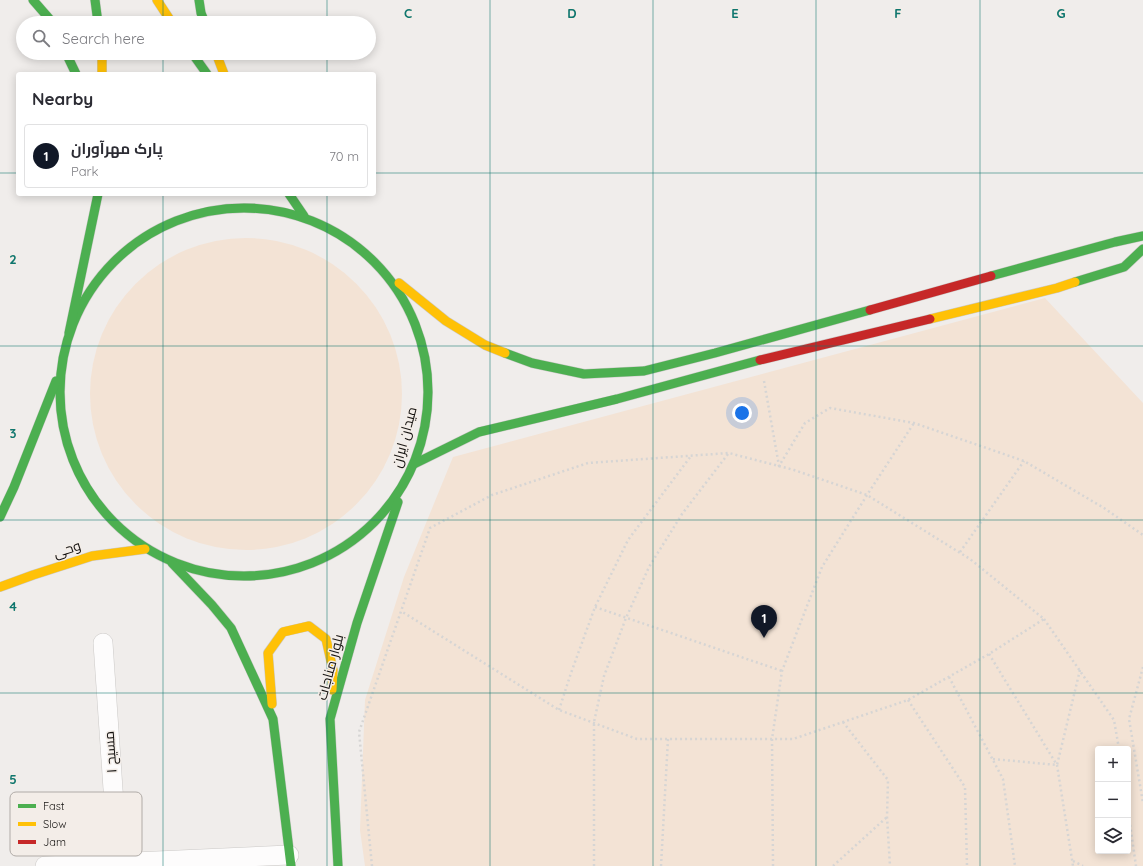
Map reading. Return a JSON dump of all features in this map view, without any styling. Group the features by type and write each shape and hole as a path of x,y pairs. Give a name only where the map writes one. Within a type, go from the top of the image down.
{"main road":[{"path":"34,0 47,16"},
{"path":"95,0 97,16"},
{"path":"157,0 167,16"},
{"path":"199,0 202,16"},
{"path":"69,60 75,72"},
{"path":"102,60 102,72"},
{"path":"197,60 206,72"},
{"path":"219,60 223,72"},
{"path":"69,333 98,196"},
{"path":"290,196 304,216"},
{"name":"میدان ایران","path":"256,206 304,216 348,238 384,270 412,314 426,363 427,415 414,464 404,484 377,520 343,548 302,567 259,577 214,575 172,563 145,549 113,523 87,490 69,453 60,412 60,371 69,333 90,289 122,252 162,225 208,210 256,206"},
{"path":"384,270 446,321 485,345 532,363 584,374 644,371 1115,242 1143,236"},
{"path":"414,464 479,432 617,399 760,360 1057,288 1124,267 1143,249"},
{"path":"0,516 14,487 60,371"},
{"name":"بلوار مناجات","path":"338,866 330,719 357,623 404,484"},
{"name":"وحی","path":"0,587 92,556 145,549"},
{"path":"172,563 212,604 231,628 273,719"},
{"path":"290,860 273,719 268,653 284,632 309,626 326,639 333,670 330,719"}],"street":[{"name":"مسیح ۱","path":"103,643 113,792"},
{"name":"مسیح ۱","path":"118,856 118,862"},
{"path":"51,866 118,862 290,860"}],"path":[{"path":"760,360 779,466"},
{"path":"779,466 805,423 830,408 914,423 1024,461 1104,508 1143,535"},
{"path":"773,866 772,739 782,671 822,567 914,423"},
{"path":"594,866 594,722 604,676 626,618 649,567 682,514 729,453"},
{"path":"372,866 358,732 430,528 492,495 588,463 729,453 779,466 867,495 970,559 1044,619 1114,720 1118,746"},
{"path":"559,710 595,607 628,540 691,456"},
{"path":"960,552 1024,461"},
{"path":"595,607 782,671"},
{"path":"401,611 559,710 637,739 793,739 908,700 989,654 1044,619"},
{"path":"989,654 1057,765 1073,866"},
{"path":"1143,667 1129,720 1143,803"},
{"path":"1057,765 1080,670"},
{"path":"949,677 1003,779 1015,866"},
{"path":"908,700 965,788 967,866"},
{"path":"843,722 888,780 887,817 890,866"},
{"path":"661,866 668,739"},
{"path":"993,759 1057,765"},
{"path":"834,866 887,817"},
{"path":"1129,818 1136,866"},
{"path":"1072,860 1083,866"}],"shaded area":[{"path":"246,238 276,241 306,250 332,265 356,284 375,308 390,334 399,364 402,394 399,424 390,454 375,480 356,504 332,523 306,538 276,547 246,550 216,547 186,538 160,523 136,504 117,480 102,454 93,424 90,394 93,364 102,334 117,308 136,284 160,265 186,250 216,241"},
{"path":"1045,298 1143,403 1143,866 365,866 360,830 365,700 404,577 453,457"}],"traffic: fast":[{"path":"33,0 47,16"},
{"path":"95,0 97,16"},
{"path":"199,0 202,16"},
{"path":"69,60 75,72"},
{"path":"197,60 206,72"},
{"path":"69,333 98,196"},
{"path":"290,196 304,216"},
{"path":"244,208 280,211 314,222 346,239 374,262 397,290 414,322 425,356 428,392 425,428 414,462 397,494 374,522 346,545 314,562 280,573 244,576 208,573 174,562 142,545 114,522 91,494 74,462 63,428 60,392 63,356 74,322 91,290 114,262 142,239 174,222 208,211 244,208"},
{"path":"991,276 1115,242 1143,236"},
{"path":"1075,282 1124,267 1143,249"},
{"path":"505,353 532,363 584,374 644,371 870,310"},
{"path":"414,464 479,432 617,399 760,360"},
{"path":"0,517 14,487 56,381"},
{"path":"338,866 330,719 357,623 398,502"},
{"path":"172,563 212,605 231,628 273,719 291,866"}],"traffic: slow":[{"path":"157,0 167,16"},
{"path":"102,60 102,72"},
{"path":"219,60 223,72"},
{"path":"930,319 1057,288 1075,282"},
{"path":"399,283 446,321 485,345 505,353"},
{"path":"0,587 92,556 145,549"},
{"path":"272,704 268,653 283,632 309,626 326,639 333,670 332,690"}],"traffic: jam":[{"path":"870,310 991,276"},
{"path":"760,360 930,319"}],"place":[{"name":"پارک مهرآوران","path":"764,638"}]}
